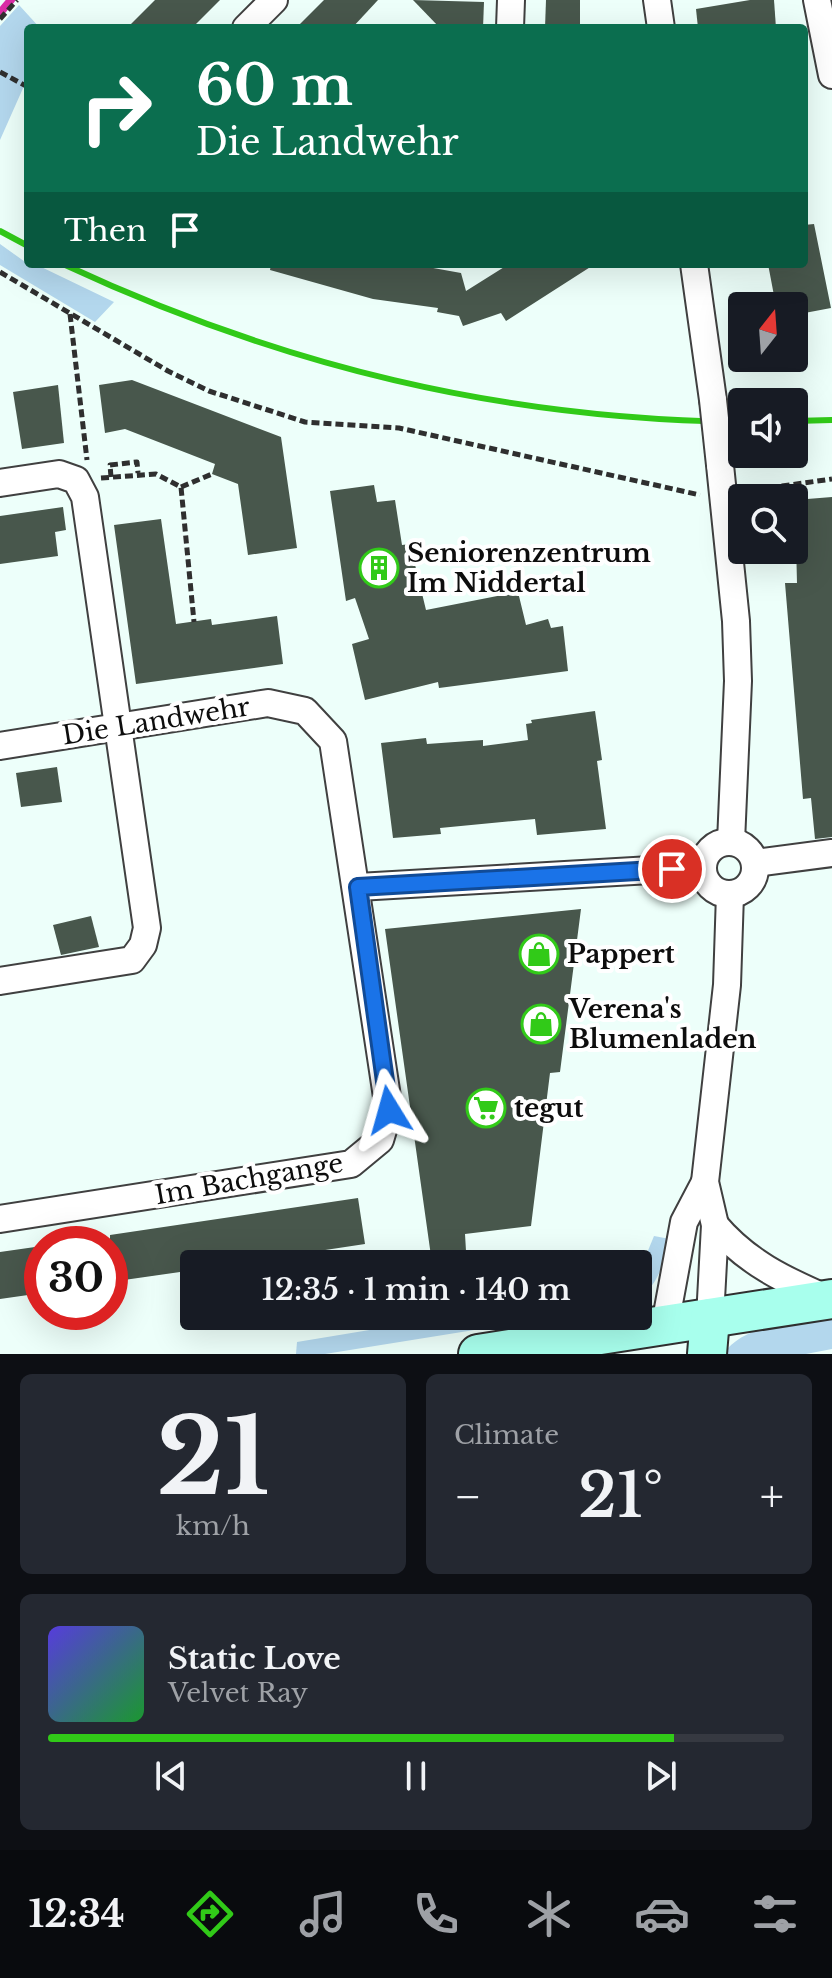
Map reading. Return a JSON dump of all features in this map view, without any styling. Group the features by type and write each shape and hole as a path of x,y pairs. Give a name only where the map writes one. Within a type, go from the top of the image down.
{"main road":[{"path":"478,1354 708,1336 830,1299"}],"street":[{"path":"250,24 274,0"},
{"path":"510,24 511,0"},
{"path":"657,0 660,24"},
{"path":"817,0 832,75"},
{"path":"695,268 713,400 736,621 738,681 731,842"},
{"path":"0,483 59,474 76,480 85,497 147,928 143,945 132,960 0,981"},
{"name":"Die Landwehr","path":"0,746 268,703 305,711 333,741 358,887"},
{"path":"731,842 748,850 755,863 754,878 748,886 730,894 711,886 703,867 712,848 731,842"},
{"path":"755,863 832,853"},
{"path":"358,887 703,867"},
{"name":"Im Bachgange","path":"0,1219 351,1164 380,1140 389,1110 358,887"},
{"path":"708,1336 715,1225 705,1182 727,985 730,894"},
{"path":"664,1340 684,1222 705,1182"},
{"path":"715,1225 737,1251 783,1280 830,1299"}],"path":[{"path":"0,19 17,0"},
{"path":"0,72 24,85"},
{"path":"0,272 209,391 305,422 399,428 693,495 724,494 832,479"},
{"path":"70,314 87,464"},
{"path":"138,473 137,462 110,465 111,477 156,474 181,487"},
{"path":"181,487 212,474"},
{"path":"181,487 194,622"}],"shaded area":[{"path":"19,5 36,24 24,24 24,86 0,140 0,26"},
{"path":"0,244 24,261 24,268 43,268 114,302 95,322 0,265"},
{"path":"654,1236 670,1239 663,1264 652,1285 652,1250 648,1250"},
{"path":"832,1318 832,1349 806,1354 723,1354 733,1343 758,1330"},
{"path":"369,1330 474,1330 325,1354 296,1354 297,1342"}],"building":[{"path":"155,0 220,0 196,24 131,24"},
{"path":"324,0 378,0 356,24 300,24"},
{"path":"413,0 484,2 483,24 436,24"},
{"path":"546,0 580,0 580,24 545,24"},
{"path":"750,0 774,0 776,24 698,24 696,9"},
{"path":"814,224 831,308 808,312 808,292 773,292 769,268 808,268 808,225"},
{"path":"433,268 461,273 466,291 503,268 589,268 506,321 501,313 463,326 459,316 437,312 438,308 373,299 270,270"},
{"path":"132,380 281,437 297,548 248,555 238,484 212,474 215,464 125,429 105,433 99,385"},
{"path":"58,385 64,443 22,449 13,392"},
{"name":"Seniorenzentrum Im Niddertal","path":"374,485 377,502 395,500 402,545 410,544 426,610 518,592 526,625 548,619 551,628 563,626 568,671 439,688 438,682 365,700 352,644 369,639 355,598 346,601 330,491"},
{"path":"832,497 832,837 815,839 811,798 803,799 785,583 797,583 797,564 808,564 808,499"},
{"path":"63,507 66,530 55,532 58,556 0,564 0,516"},
{"path":"161,519 176,624 211,619 212,625 277,616 283,664 136,684 114,525"},
{"path":"595,711 602,760 597,761 606,829 537,835 535,819 440,828 441,834 393,838 381,743 426,738 427,744 483,740 483,746 528,740 526,724 532,723 531,720"},
{"path":"57,767 62,802 21,807 16,773"},
{"path":"581,909 560,1072 550,1073 531,1226 465,1234 466,1250 430,1250 385,929"},
{"path":"91,916 99,947 61,955 53,925"},
{"path":"358,1198 365,1244 325,1250 180,1250 180,1272 128,1279 128,1232"},
{"path":"24,1249 24,1296 0,1299 0,1252"}],"waterway":[{"path":"0,13 11,0"}],"railway":[{"path":"0,231 24,244"},
{"path":"72,268 227,331 310,358 394,380 479,398 565,410 652,419 728,422"},
{"path":"808,421 832,420"}],"place":[{"name":"Seniorenzentrum Im Niddertal","path":"379,568"},
{"name":"Pappert","path":"539,954"},
{"name":"Verena's Blumenladen","path":"541,1024"},
{"name":"tegut","path":"486,1108"}],"route":[{"path":"389,1110 358,887 672,869"}]}
